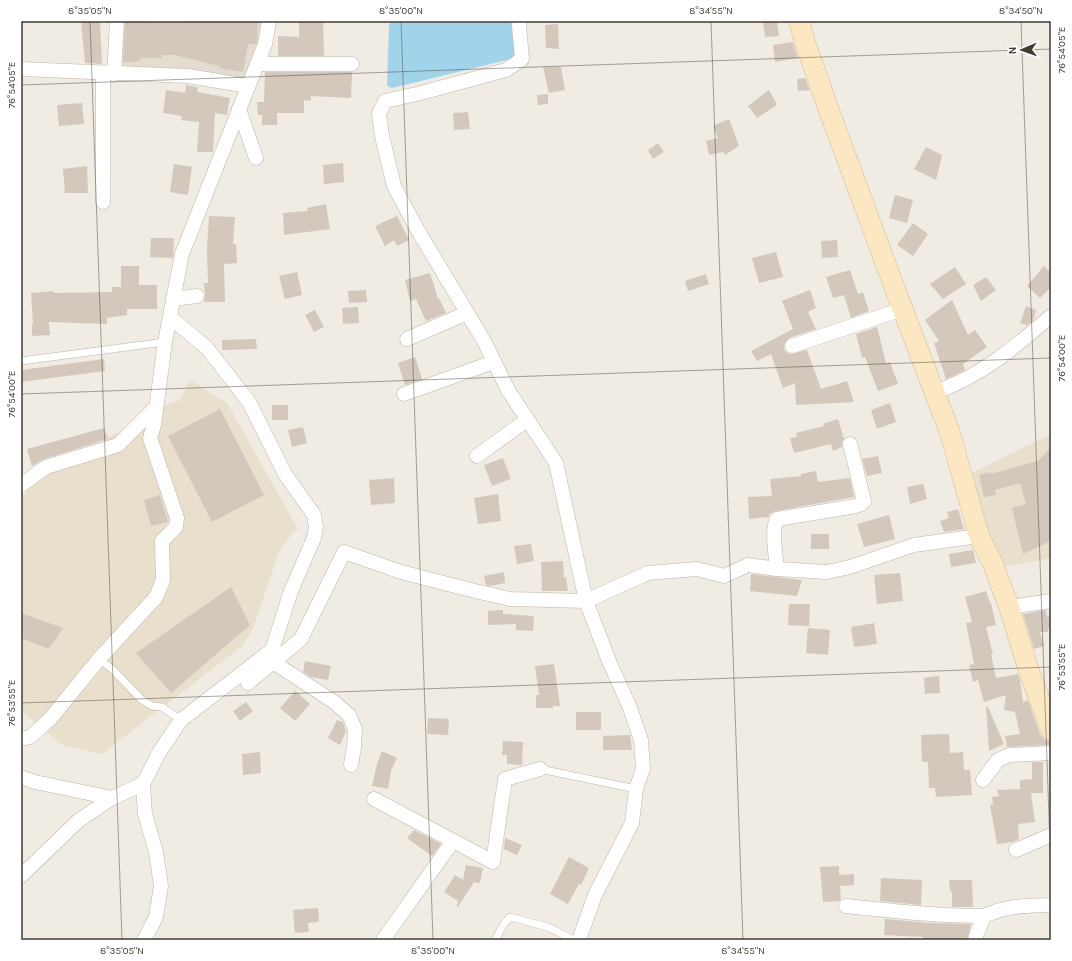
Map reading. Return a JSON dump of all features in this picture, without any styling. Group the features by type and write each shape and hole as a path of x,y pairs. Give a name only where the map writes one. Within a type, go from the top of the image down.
{"main road":[{"path":"799,21 827,105 950,433 979,536 993,564 1009,607 1029,672 1051,730"}],"street":[{"path":"103,202 108,73 116,21"},
{"path":"21,738 30,737 50,719 99,659 156,598 163,580 162,541 176,527 177,518 150,438 154,425 165,342 173,299 182,254 265,44 269,21"},
{"path":"520,21 519,26 522,59 506,70 385,101 379,114 382,136 394,186 417,229 467,313 508,390 556,463 586,601 609,662 630,708 641,740 643,769 636,789 632,823 595,895 579,940"},
{"path":"257,64 352,64"},
{"path":"21,70 188,76 248,86"},
{"path":"239,109 256,158"},
{"path":"173,299 196,296"},
{"path":"792,346 903,309"},
{"path":"407,339 467,313"},
{"path":"935,392 953,386 992,364 1051,316"},
{"path":"144,940 156,917 161,886 156,852 145,814 143,784 160,751 181,720 272,650 291,591 314,538 316,527 314,515 285,474 249,402 207,348 170,318"},
{"path":"404,394 494,362"},
{"path":"21,485 46,467 118,445 156,407"},
{"path":"477,456 528,420"},
{"path":"777,569 775,530 775,523 777,519 856,506 864,501 850,444"},
{"path":"248,683 301,639 344,552 401,572 510,599 586,601 648,573 697,569 724,576 748,565 777,569 828,572 850,567 914,545 979,536"},
{"path":"1009,607 1051,601"},
{"path":"273,662 334,702 349,715 355,729 351,764"},
{"path":"983,780 998,760 1009,755 1051,753"},
{"path":"374,799 493,862 505,779 540,769"},
{"path":"21,777 36,782 112,798"},
{"path":"23,870 78,820 112,798 143,784"},
{"path":"1016,850 1051,835"},
{"path":"383,940 453,841"},
{"path":"846,906 933,915 984,916 1010,907 1051,905"},
{"path":"975,940 976,933 984,916"}],"lane":[{"path":"21,361 165,342"},
{"path":"99,659 112,669 142,700 152,706 162,707 181,720"},
{"path":"540,769 636,789"},
{"path":"495,940 504,924 510,917 548,927 574,940"}],"shaded area":[{"path":"119,21 265,21 248,80 117,67"},
{"path":"190,380 227,403 298,529 280,549 253,629 242,646 102,754 62,745 21,711 21,501 31,483 166,405 180,400"},
{"path":"1051,434 1051,558 1001,567 968,475"}],"water":[{"path":"392,21 511,21 515,58 392,88 387,86 389,25"}],"building":[{"path":"81,21 100,21 102,64 85,63"},
{"path":"183,21 258,21 257,42 256,44 248,44 243,72 219,68 219,66 175,55 162,55 162,58 140,58 141,61 123,62 125,22 182,23"},
{"path":"299,21 323,21 324,56 278,56 278,36 299,37"},
{"path":"763,21 777,21 779,36 765,37"},
{"path":"558,24 559,49 546,48 545,25"},
{"path":"793,42 798,58 775,62 773,45"},
{"path":"543,67 561,67 565,90 549,93"},
{"path":"265,72 352,72 351,98 311,96 311,101 304,100 304,113 277,113 277,125 262,125 262,115 258,115 257,102 264,102"},
{"path":"805,78 810,90 798,91 797,79"},
{"path":"186,85 198,87 197,92 230,98 227,115 215,113 213,152 197,152 199,122 181,120 182,116 163,113 166,90 185,93"},
{"path":"769,90 777,105 757,118 748,106"},
{"path":"548,94 548,104 538,105 537,95"},
{"path":"82,103 84,124 59,126 57,105"},
{"path":"468,112 470,129 454,130 453,113"},
{"path":"729,119 739,146 725,155 723,152 709,155 706,141 718,138 713,126"},
{"path":"658,143 664,152 653,159 648,150"},
{"path":"926,147 942,155 936,180 914,169"},
{"path":"343,163 344,182 324,184 323,165"},
{"path":"174,164 192,167 188,195 170,192"},
{"path":"87,166 88,193 65,193 63,169"},
{"path":"895,195 913,200 907,223 889,218"},
{"path":"326,204 330,229 284,235 283,213 308,211 307,208"},
{"path":"209,216 235,217 233,244 236,244 237,263 224,264 225,302 204,302 204,283 208,283 207,249"},
{"path":"397,216 409,240 397,246 394,240 385,246 375,226"},
{"path":"913,223 928,234 913,256 897,245"},
{"path":"151,238 174,238 173,258 150,257"},
{"path":"837,240 838,257 822,258 821,241"},
{"path":"776,252 783,277 759,283 752,258"},
{"path":"121,266 139,266 139,285 157,285 157,309 127,309 127,315 107,318 107,324 49,322 50,335 32,336 33,324 31,293 54,291 54,293 112,292 112,287 121,287"},
{"path":"1044,266 1051,273 1051,287 1040,298 1027,286"},
{"path":"955,267 966,284 943,299 930,284"},
{"path":"850,270 858,294 863,292 869,311 851,318 844,295 833,298 826,277"},
{"path":"297,272 302,295 285,299 279,276"},
{"path":"430,273 438,299 439,298 446,313 426,321 416,299 410,301 405,280"},
{"path":"706,274 709,284 688,291 685,281"},
{"path":"986,277 996,290 981,301 973,285"},
{"path":"366,290 367,302 349,303 348,291"},
{"path":"810,290 816,308 808,312 816,329 789,338 784,344 784,349 787,353 791,354 807,350 821,389 847,381 854,402 796,405 795,383 783,388 771,354 757,361 751,351 793,329 782,301"},
{"path":"952,300 968,335 975,330 987,347 963,364 965,370 946,379 934,343 939,341 925,320"},
{"path":"1026,306 1036,310 1033,321 1027,325 1020,323"},
{"path":"358,307 359,323 343,324 342,308"},
{"path":"315,310 324,327 314,332 305,315"},
{"path":"877,327 886,363 890,362 898,384 878,391 865,357 862,358 856,334"},
{"path":"256,339 257,349 222,350 222,340"},
{"path":"415,357 422,379 405,385 398,363"},
{"path":"104,359 105,371 21,382 21,370"},
{"path":"890,403 896,422 877,429 871,410"},
{"path":"272,405 288,405 288,420 272,420"},
{"path":"220,409 264,495 212,522 168,436"},
{"path":"838,419 844,439 842,442 842,447 833,451 831,444 794,453 790,438 797,437 796,433 824,426 823,424"},
{"path":"303,427 307,443 292,447 288,430"},
{"path":"104,428 108,439 44,459 32,466 27,449"},
{"path":"1051,447 1051,541 1023,554 1012,508 1026,504 1020,483 995,490 996,495 984,497 979,475 991,472 991,474 1038,461"},
{"path":"878,456 882,473 867,476 862,459"},
{"path":"503,458 511,479 492,486 484,465"},
{"path":"816,471 818,482 850,478 854,497 776,511 769,514 769,517 749,519 748,497 772,496 770,479 801,476 801,474"},
{"path":"394,478 395,503 371,505 369,480"},
{"path":"923,484 927,499 910,504 907,487"},
{"path":"498,494 501,521 478,524 474,498"},
{"path":"160,495 168,522 151,526 144,500"},
{"path":"958,509 964,529 944,532 940,521 949,518 947,512"},
{"path":"889,515 895,539 864,547 857,524"},
{"path":"811,534 829,534 829,549 811,549"},
{"path":"531,544 534,561 517,564 514,546"},
{"path":"973,550 976,563 951,567 949,554"},
{"path":"563,561 564,578 566,577 568,591 542,591 541,562"},
{"path":"504,572 505,583 490,586 486,585 484,576"},
{"path":"900,573 903,601 877,604 874,575"},
{"path":"751,574 802,580 797,596 750,591"},
{"path":"231,587 250,625 171,693 136,653"},
{"path":"986,591 991,603 996,625 986,627 993,654 991,654 996,678 1018,674 1023,702 1028,700 1040,734 1044,739 1050,741 1050,745 1007,747 1005,736 1020,734 1015,712 1004,710 1006,695 984,702 978,680 973,682 969,665 974,664 966,623 972,622 965,597"},
{"path":"789,604 810,604 809,626 788,625"},
{"path":"503,610 503,614 534,616 533,631 516,630 516,624 488,625 488,611"},
{"path":"1046,610 1047,617 1051,616 1051,628 1048,628 1048,632 1040,632 1044,646 1034,649 1023,614"},
{"path":"21,613 63,628 49,649 21,638"},
{"path":"874,623 877,644 854,647 851,627"},
{"path":"808,628 830,630 828,655 806,653"},
{"path":"305,661 331,666 328,680 311,677 303,672"},
{"path":"554,664 560,706 553,706 553,708 536,708 536,695 539,695 535,666"},
{"path":"939,676 940,693 925,694 924,678"},
{"path":"295,691 310,704 295,721 280,708"},
{"path":"246,702 253,711 240,721 233,711"},
{"path":"986,707 988,707 1004,744 989,751"},
{"path":"576,712 601,712 601,730 576,730"},
{"path":"428,718 449,719 448,735 427,734"},
{"path":"337,720 343,722 346,731 340,745 328,738"},
{"path":"949,734 950,753 963,752 964,770 970,770 972,795 936,797 935,788 929,788 928,762 922,762 921,735"},
{"path":"630,735 632,750 603,750 603,736"},
{"path":"503,741 523,742 522,765 507,764 507,755 502,755"},
{"path":"382,751 397,758 391,771 388,789 372,786 377,764"},
{"path":"260,752 261,773 243,775 242,754"},
{"path":"1032,762 1043,762 1043,793 1031,793 1035,822 1018,824 1019,839 1013,842 997,844 990,805 993,805 992,797 999,796 997,790 1020,789 1020,780 1032,779"},
{"path":"414,830 441,844 432,856 407,838"},
{"path":"505,838 522,845 517,855 504,849"},
{"path":"569,857 589,868 581,885 579,884 568,904 550,894"},
{"path":"466,865 483,868 480,883 474,882 457,907 458,901 444,892 455,875 463,880"},
{"path":"839,866 839,875 854,874 854,885 840,886 841,899 839,901 823,902 820,867"},
{"path":"881,878 922,880 921,905 880,901"},
{"path":"949,880 972,880 973,907 952,907 952,892 950,891"},
{"path":"318,908 319,922 308,923 309,932 295,933 293,910"},
{"path":"885,919 931,923 971,924 967,940 923,940 923,937 884,935"}]}
